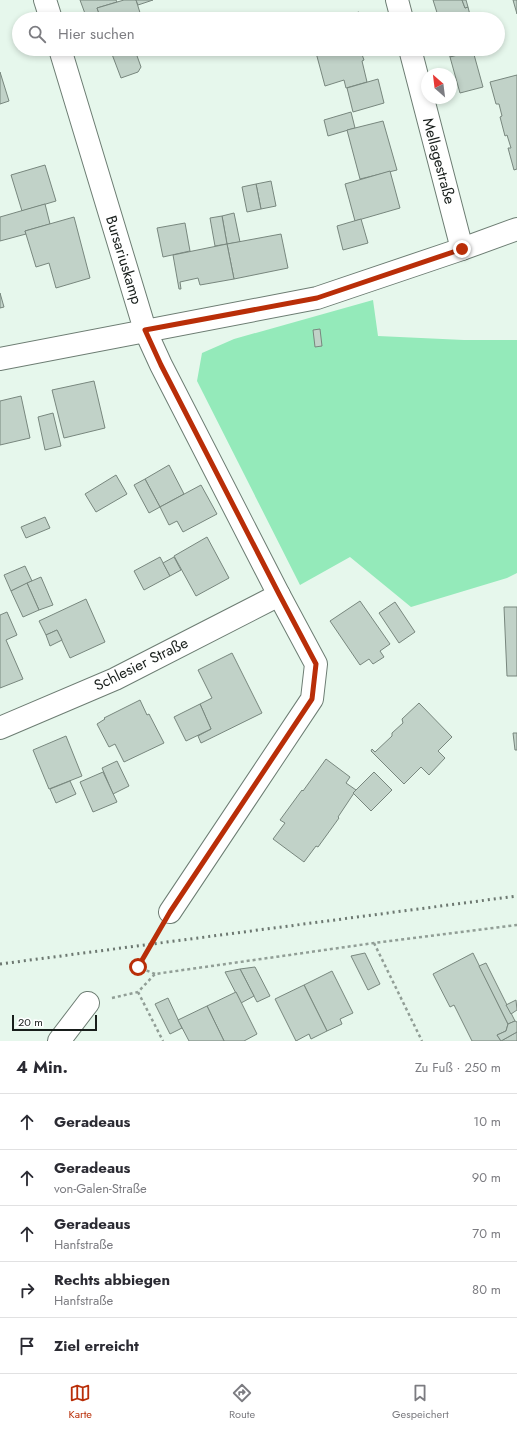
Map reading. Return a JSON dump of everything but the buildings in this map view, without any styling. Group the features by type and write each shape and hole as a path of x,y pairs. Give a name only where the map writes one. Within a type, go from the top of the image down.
{"street":[{"path":"45,0 49,12"},
{"path":"397,0 400,12"},
{"name":"Bursariuskamp","path":"62,56 145,330 161,365 316,664 312,699 170,912"},
{"name":"Mellagestraße","path":"412,56 462,249"},
{"path":"0,359 317,298 517,229"},
{"name":"Schlesier Straße","path":"0,728 115,679 279,594"},
{"path":"59,1041 88,1003"}],"path":[{"path":"170,912 138,967 155,974 517,924"},
{"path":"374,943 422,1041"},
{"path":"88,1003 138,992 155,974"},
{"path":"138,992 163,1041"}],"green space":[{"path":"373,300 378,336 464,340 517,340 517,573 507,578 411,607 350,557 300,585 197,381 202,353 234,339"}],"railway":[{"path":"0,964 517,896"}],"route":[{"path":"138,967 170,912 312,699 316,664 161,365 145,330 317,298 462,249"}]}
